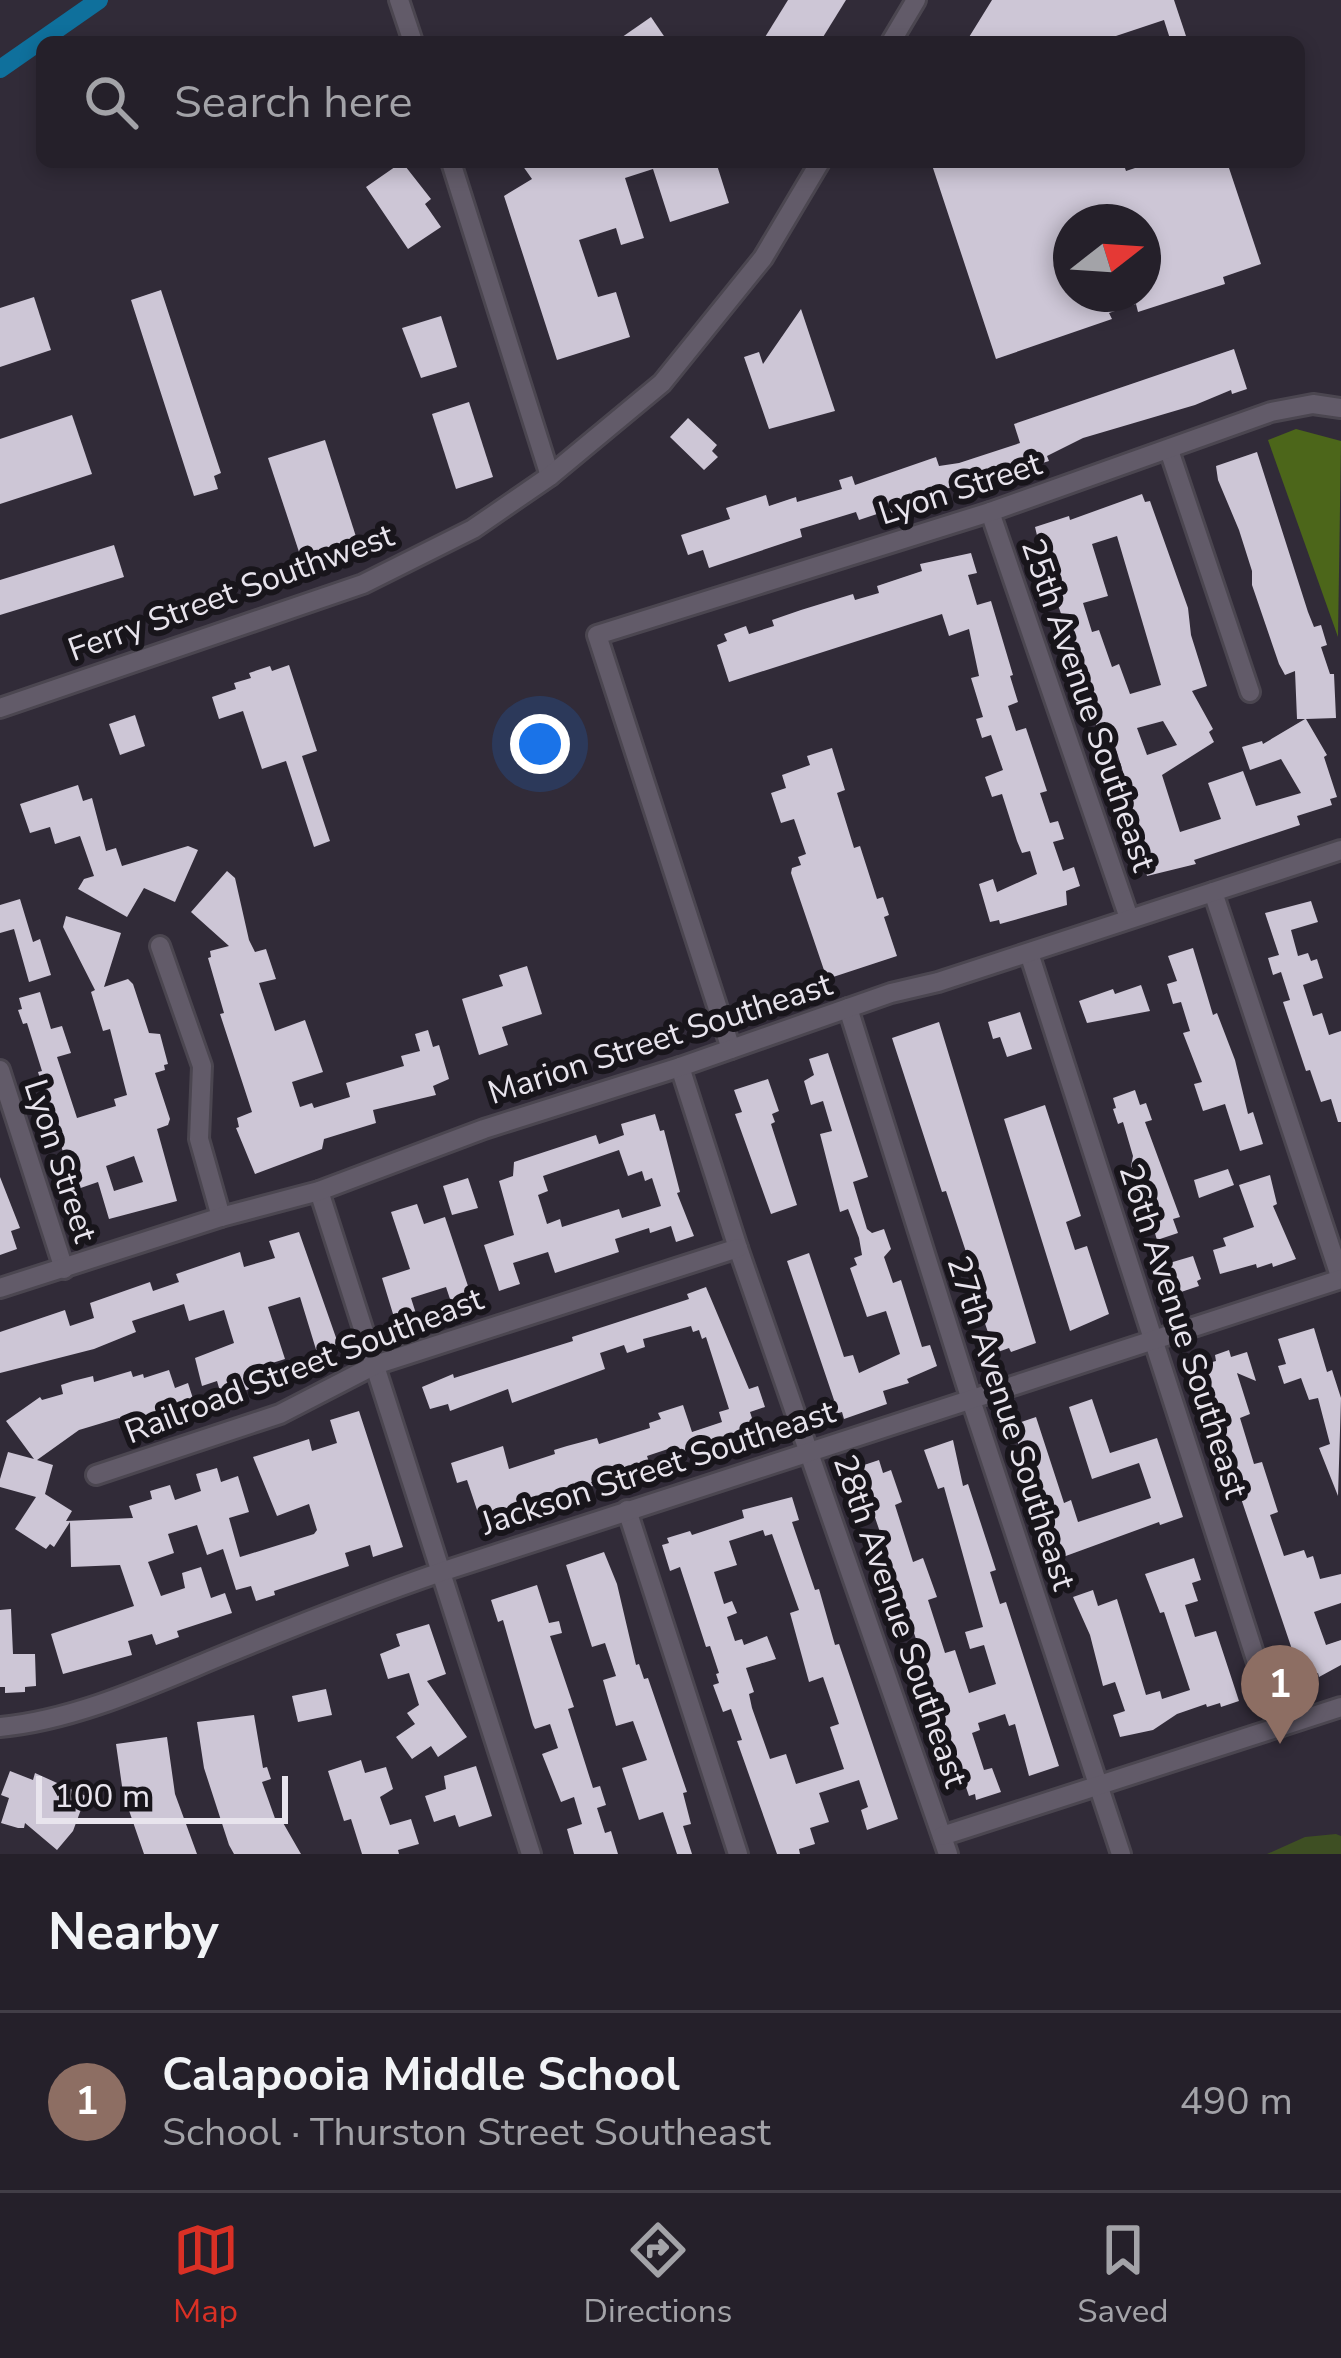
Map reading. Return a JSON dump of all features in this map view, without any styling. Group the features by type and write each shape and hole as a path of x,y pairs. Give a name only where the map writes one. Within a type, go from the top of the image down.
{"street":[{"path":"399,0 410,36"},
{"path":"895,36 916,0"},
{"path":"453,168 550,476"},
{"name":"Ferry Street Southwest","path":"0,708 363,584 473,529 550,476 662,383 763,258 816,168"},
{"name":"Lyon Street","path":"731,1049 597,635 990,512 1271,412 1313,404 1341,409"},
{"path":"1169,450 1250,692"},
{"name":"25th Avenue Southeast","path":"990,512 1130,918"},
{"name":"Marion Street Southeast","path":"0,1288 221,1217 320,1191 484,1129 1341,850"},
{"path":"1213,892 1341,1279"},
{"path":"160,946 202,1066 199,1139 221,1217"},
{"name":"26th Avenue Southeast","path":"1029,953 1278,1727"},
{"name":"27th Avenue Southeast","path":"848,1008 1121,1854"},
{"name":"28th Avenue Southeast","path":"680,1067 945,1845"},
{"name":"Lyon Street","path":"0,1070 64,1269"},
{"path":"320,1191 531,1854"},
{"name":"Railroad Street Southeast","path":"96,1475 280,1414 375,1365 738,1247"},
{"name":"Jackson Street Southeast","path":"0,1727 36,1724 441,1572 1341,1279"},
{"path":"627,1510 738,1854"},
{"path":"945,1845 1097,1784 1341,1707"}],"green space":[{"path":"1296,429 1341,441 1338,637 1268,440"},
{"path":"1341,1836 1341,1854 1267,1854 1305,1837"}],"building":[{"path":"788,0 846,0 824,36 766,36"},
{"path":"992,0 1174,0 1186,36 1169,36 1164,20 1116,36 970,36"},
{"path":"651,17 664,36 624,36"},
{"path":"393,168 407,168 431,199 425,204 441,227 408,249 366,187"},
{"path":"524,168 718,168 729,203 670,222 653,169 625,178 644,238 621,245 616,228 579,240 598,297 616,292 630,337 557,360 504,196 532,179"},
{"path":"933,168 1229,168 1261,264 1223,277 1225,284 1161,305 1161,204 1053,204 1053,312 1109,313 1112,319 996,359"},
{"path":"161,290 221,473 214,476 218,489 194,496 131,300"},
{"path":"34,297 51,350 0,367 0,308"},
{"path":"801,309 835,411 769,429 744,357 759,352 763,364"},
{"path":"441,316 457,367 421,378 402,328"},
{"path":"1234,349 1247,389 1232,394 1231,390 1083,438 1047,456 1049,461 991,479 989,474 920,498 922,503 859,520 856,512 800,529 802,537 709,568 703,550 688,555 681,535 730,519 726,508 766,495 769,506 796,497 797,502 842,489 839,480 852,476 855,485 936,457 939,466 959,463 1020,443 1014,424"},
{"path":"469,402 493,477 456,489 432,414"},
{"path":"72,415 92,474 0,504 0,439"},
{"path":"688,418 717,445 712,451 718,457 704,470 670,437"},
{"path":"325,440 359,546 303,564 268,458"},
{"path":"1257,452 1308,612 1314,627 1321,625 1327,645 1321,647 1330,674 1334,674 1336,718 1306,719 1327,755 1337,797 1330,799 1332,805 1297,816 1300,825 1194,860 1196,864 1147,876 1112,776 1123,772 1115,746 1103,750 1095,720 1100,719 1088,684 1080,687 1072,663 1078,661 1035,527 1069,516 1070,520 1142,494 1145,502 1150,501 1188,608 1207,686 1192,691 1213,729 1209,732 1214,742 1162,775 1180,832 1221,819 1208,783 1243,771 1256,806 1301,793 1281,759 1250,770 1242,747 1263,744 1305,719 1297,719 1295,671 1285,675 1279,664 1216,466","holes":["1117,536 1161,685 1130,694 1119,664 1112,667 1099,630 1092,632 1083,603 1108,596 1092,544","1163,721 1177,745 1147,755 1137,728"]},
{"path":"114,545 124,577 0,615 0,580"},
{"path":"971,553 977,573 968,575 977,605 991,601 1013,675 1018,702 1008,706 1016,731 1026,728 1047,791 1040,793 1050,823 1058,821 1064,839 1053,842 1063,871 1074,867 1080,886 1066,891 1067,905 1000,924 999,920 990,922 979,884 993,879 997,892 1037,874 1030,851 1022,853 1002,794 992,797 985,777 1003,770 991,735 982,738 976,719 983,717 971,678 979,676 969,629 949,636 942,614 729,682 717,645 727,641 724,634 746,626 749,634 801,610 853,594 855,600 879,593 877,586 922,571 920,564"},
{"path":"289,665 317,751 302,756 330,841 314,847 286,761 262,769 243,711 219,719 212,697 236,689 234,683 251,678 249,673"},
{"path":"135,715 145,746 120,755 109,724"},
{"path":"832,748 845,790 837,793 854,848 860,846 877,899 883,897 889,915 884,917 897,956 827,979 791,873 801,865 798,857 806,854 794,819 781,823 771,793 786,788 782,775 810,765 807,756"},
{"path":"78,785 83,801 92,798 106,851 116,848 122,866 188,846 198,850 175,902 144,888 127,917 78,889 84,879 94,876 80,836 55,844 50,827 30,833 20,804"},
{"path":"227,871 235,878 249,940 255,952 266,949 276,979 259,983 275,1031 305,1020 323,1072 292,1082 300,1107 312,1103 314,1108 350,1097 346,1083 404,1066 401,1056 420,1051 415,1034 428,1030 433,1047 439,1045 449,1079 433,1086 436,1095 373,1110 376,1123 324,1139 322,1149 255,1174 236,1128 237,1118 252,1112 220,1014 224,1013 208,958 210,951 229,946 191,912"},
{"path":"20,899 33,942 40,939 51,975 29,982 14,929 0,933 0,905"},
{"path":"1311,901 1318,922 1291,930 1298,956 1308,953 1311,961 1317,959 1323,978 1303,985 1313,1016 1322,1013 1329,1035 1341,1031 1341,1122 1331,1099 1321,1102 1310,1070 1306,1071 1283,1002 1290,1000 1281,972 1273,975 1268,958 1279,955 1265,913"},
{"path":"66,916 121,933 104,987 128,979 149,1033 160,1034 168,1064 155,1073 170,1119 157,1129 177,1201 109,1219 98,1182 69,1192 62,1170 68,1168 27,1023 23,1024 18,1010 22,1009 19,998 40,992 51,1029 62,1026 71,1053 57,1057 77,1118 116,1106 114,1099 127,1095 110,1029 103,1031 91,992 95,990 63,927","holes":["134,1156 143,1182 114,1191 106,1166"]},
{"path":"1193,948 1213,1015 1217,1013 1235,1060 1248,1114 1253,1112 1263,1144 1240,1151 1225,1104 1203,1111 1194,1084 1202,1082 1183,1033 1190,1031 1181,1002 1173,1004 1167,984 1177,981 1168,956"},
{"path":"527,966 542,1014 502,1027 508,1045 479,1055 462,999 503,986 499,975"},
{"path":"1141,985 1150,1011 1087,1023 1079,1001"},
{"path":"1020,1012 1032,1049 1007,1057 1000,1037 993,1039 988,1022"},
{"path":"939,1022 1036,1343 1011,1352 1009,1348 995,1353 966,1252 892,1038"},
{"path":"828,1053 868,1177 853,1182 867,1229 872,1233 884,1229 891,1249 884,1257 893,1283 901,1280 922,1347 930,1345 937,1366 907,1379 909,1383 883,1391 887,1404 844,1419 842,1412 824,1417 820,1405 834,1400 787,1261 809,1253 844,1357 853,1355 859,1373 900,1354 886,1311 867,1317 850,1268 857,1265 854,1258 862,1255 859,1238 848,1209 840,1212 820,1134 832,1131 823,1101 811,1105 804,1081 814,1075 809,1059"},
{"path":"768,1079 779,1111 772,1114 775,1122 771,1124 797,1205 771,1214 735,1114 742,1112 734,1090"},
{"path":"1135,1090 1140,1105 1146,1103 1152,1120 1145,1122 1180,1217 1173,1219 1178,1233 1157,1240 1131,1166 1133,1156 1123,1122 1118,1124 1113,1109 1113,1098"},
{"path":"1045,1105 1081,1216 1066,1222 1075,1250 1087,1246 1109,1314 1070,1331 1004,1119"},
{"path":"655,1114 660,1131 664,1130 677,1193 694,1236 676,1242 671,1226 650,1233 649,1228 615,1239 619,1252 555,1273 548,1252 513,1263 520,1284 499,1291 484,1245 514,1235 499,1181 513,1176 514,1162 596,1135 599,1144 624,1135 621,1124","holes":["619,1150 628,1176 642,1171 645,1181 652,1178 661,1206 622,1218 619,1209 562,1227 560,1219 547,1224 538,1195 548,1191 543,1176"]},
{"path":"1228,1169 1234,1185 1199,1198 1194,1180"},
{"path":"1270,1175 1277,1204 1273,1206 1296,1259 1220,1274 1213,1250 1226,1246 1223,1238 1254,1227 1239,1185"},
{"path":"0,1177 20,1228 11,1231 17,1249 0,1255"},
{"path":"468,1178 478,1208 452,1215 443,1186"},
{"path":"417,1204 424,1224 445,1217 473,1301 453,1308 446,1287 411,1298 418,1320 397,1327 382,1278 410,1269 391,1212"},
{"path":"299,1232 340,1349 318,1356 300,1297 268,1307 285,1359 269,1364 274,1381 222,1398 217,1381 202,1386 195,1358 234,1343 224,1310 189,1321 184,1304 132,1321 136,1332 94,1349 0,1373 0,1332 65,1310 70,1326 94,1318 90,1303 150,1282 153,1291 179,1282 176,1274 240,1252 244,1267 275,1258 269,1241"},
{"path":"1193,1256 1199,1286 1175,1294 1166,1264"},
{"path":"706,1287 749,1389 758,1386 765,1407 750,1412 757,1433 678,1458 674,1447 647,1456 651,1468 591,1482 593,1486 498,1518 497,1513 480,1519 467,1480 457,1483 451,1463 503,1446 509,1469 567,1446 597,1438 599,1444 650,1428 649,1423 661,1419 658,1413 683,1405 692,1432 722,1422 719,1412 729,1409 706,1337 702,1339 691,1326 643,1339 645,1347 627,1353 624,1345 600,1353 605,1369 512,1403 508,1389 450,1411 448,1404 430,1409 422,1387 573,1341 572,1337 689,1299 687,1294"},
{"path":"1314,1328 1327,1372 1332,1370 1341,1398 1338,1496 1319,1448 1330,1444 1318,1398 1309,1400 1301,1378 1284,1384 1278,1366 1286,1364 1278,1339"},
{"path":"1229,1350 1231,1357 1247,1352 1256,1381 1237,1373 1250,1414 1240,1418 1254,1464 1262,1462 1278,1512 1270,1515 1284,1556 1304,1550 1307,1558 1313,1556 1320,1579 1341,1574 1341,1603 1314,1612 1326,1645 1341,1640 1341,1665 1319,1677 1318,1673 1302,1679 1201,1365"},
{"path":"169,1370 175,1388 188,1383 196,1408 123,1430 119,1418 79,1430 37,1460 53,1465 45,1494 72,1511 66,1521 133,1518 129,1506 152,1499 150,1491 170,1485 175,1500 201,1491 196,1474 217,1468 221,1482 238,1476 249,1512 229,1518 240,1557 314,1534 317,1530 309,1504 277,1516 253,1457 309,1439 312,1451 337,1443 330,1420 359,1411 403,1547 373,1557 370,1545 345,1553 349,1566 256,1601 251,1586 236,1590 223,1549 207,1555 197,1525 168,1534 174,1553 148,1562 161,1596 185,1588 182,1573 201,1567 211,1598 225,1593 232,1613 177,1631 179,1637 156,1645 152,1634 128,1641 132,1655 63,1674 51,1634 134,1606 120,1565 71,1567 70,1522 54,1547 50,1544 46,1549 15,1529 36,1497 0,1487 0,1479 8,1452 34,1459 6,1421 40,1397 63,1394 61,1385 73,1381 93,1376 94,1382 131,1371 133,1377 143,1374 144,1378"},
{"path":"1092,1399 1110,1453 1157,1438 1183,1517 1063,1557 1043,1495 1036,1497 1012,1425 1036,1417 1064,1503 1071,1500 1078,1522 1151,1498 1139,1463 1092,1479 1069,1407"},
{"path":"953,1440 963,1486 968,1484 996,1570 990,1572 1000,1604 1006,1602 1059,1766 1029,1776 1015,1724 1009,1726 1005,1714 978,1723 980,1730 972,1733 984,1770 992,1768 1001,1792 976,1800 975,1794 969,1796 858,1467 879,1460 883,1473 891,1470 902,1502 895,1505 913,1562 923,1558 937,1597 928,1600 945,1653 955,1650 969,1693 996,1684 984,1645 970,1649 965,1632 983,1627 944,1487 938,1489 924,1450"},
{"path":"792,1497 799,1520 792,1522 898,1819 867,1830 861,1810 868,1807 859,1780 819,1793 829,1822 810,1828 815,1844 799,1849 800,1854 777,1854 737,1741 742,1740 731,1709 723,1712 713,1685 719,1683 719,1673 710,1646 706,1647 680,1567 670,1571 662,1545 669,1543 667,1538 744,1518 742,1510","holes":["763,1530 765,1536 772,1534 799,1610 790,1613 809,1682 823,1677 839,1724 830,1727 844,1769 796,1784 786,1754 770,1759 749,1694 754,1692 746,1668 776,1659 767,1636 744,1645 742,1639 735,1641 727,1617 737,1613 732,1601 724,1604 714,1572 737,1565 729,1541"]},
{"path":"604,1552 617,1584 636,1665 644,1679 648,1678 687,1792 683,1793 691,1824 683,1826 692,1854 677,1854 663,1812 639,1820 622,1768 647,1760 633,1721 616,1726 603,1680 616,1676 605,1643 592,1647 566,1565"},
{"path":"1194,1558 1201,1580 1192,1583 1198,1601 1185,1605 1195,1637 1216,1631 1239,1701 1221,1707 1220,1703 1206,1704 1177,1714 1153,1730 1120,1737 1113,1715 1125,1711 1115,1682 1103,1686 1090,1635 1073,1597 1093,1590 1098,1606 1117,1599 1146,1695 1160,1691 1162,1699 1190,1690 1164,1612 1160,1613 1145,1574"},
{"path":"537,1585 549,1623 559,1621 562,1633 550,1636 574,1707 568,1709 593,1788 600,1786 606,1805 597,1808 605,1833 611,1831 618,1854 574,1854 567,1829 582,1824 574,1797 561,1802 542,1754 558,1748 550,1724 535,1729 533,1725 503,1620 498,1622 491,1600"},
{"path":"11,1609 13,1654 35,1654 36,1686 5,1693 5,1687 0,1687 0,1610"},
{"path":"429,1624 446,1674 427,1681 467,1737 438,1757 431,1746 412,1759 396,1737 415,1724 407,1713 419,1705 409,1673 388,1679 380,1654 400,1646 396,1634"},
{"path":"326,1689 332,1715 298,1722 292,1696"},
{"path":"254,1715 263,1768 267,1767 271,1779 262,1782 277,1824 282,1821 301,1854 234,1854 229,1845 204,1768 197,1722"},
{"path":"167,1737 175,1794 197,1854 144,1854 123,1793 116,1744"},
{"path":"361,1760 365,1773 386,1767 393,1789 380,1797 390,1825 411,1819 419,1844 398,1850 399,1854 362,1854 351,1819 344,1821 328,1771"},
{"path":"476,1766 492,1816 459,1827 455,1815 434,1822 425,1796 446,1789 444,1776"},
{"path":"10,1771 33,1780 35,1773 86,1796 73,1831 57,1850 25,1823 18,1828 1,1823 9,1798 1,1795"}],"waterway":[{"path":"47,36 99,0"},
{"path":"0,69 36,44"}],"place":[{"name":"Calapooia Middle School","path":"1280,1744"}]}
